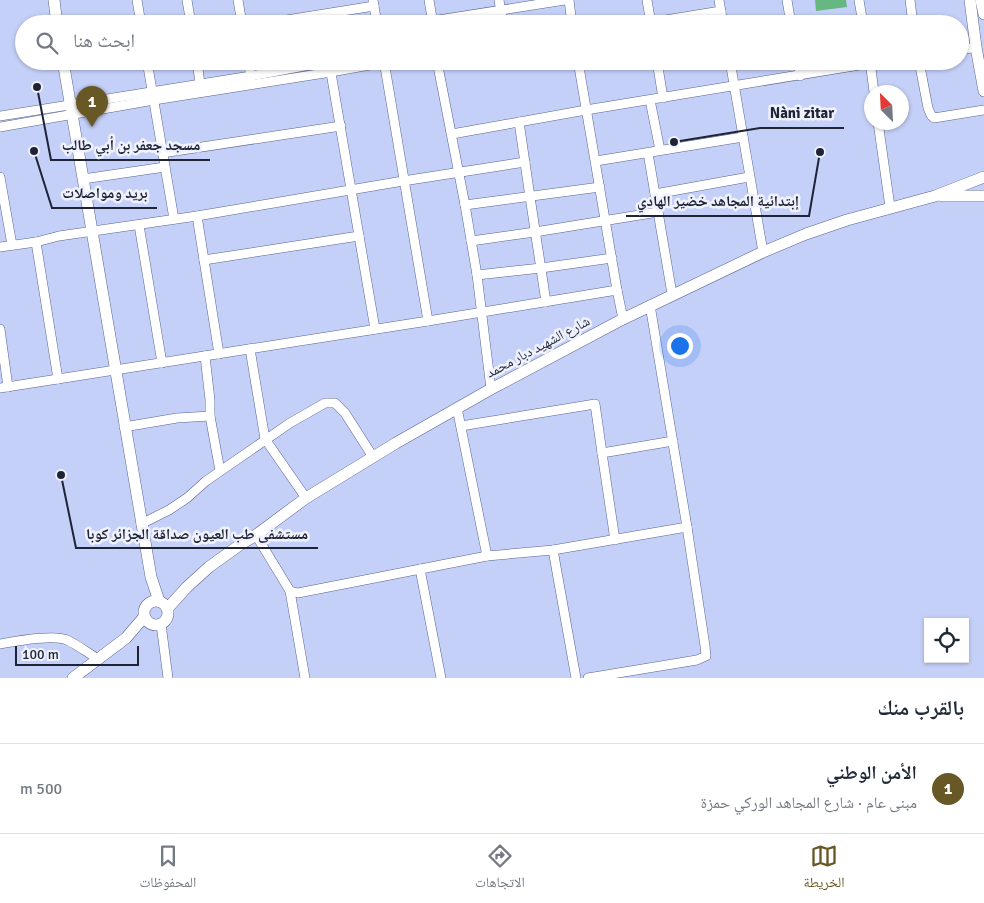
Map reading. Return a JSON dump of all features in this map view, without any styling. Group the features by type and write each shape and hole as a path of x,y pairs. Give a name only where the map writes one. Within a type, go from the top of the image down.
{"street":[{"path":"54,0 56,15"},
{"path":"137,0 140,15"},
{"path":"187,0 190,15"},
{"path":"238,0 240,15"},
{"path":"429,0 431,15"},
{"path":"499,0 502,15"},
{"path":"472,15 567,0 570,15"},
{"path":"647,0 648,15"},
{"path":"719,0 722,15"},
{"path":"788,0 790,15"},
{"path":"859,0 862,15"},
{"path":"910,0 912,15"},
{"path":"970,0 984,91"},
{"path":"981,0 984,14"},
{"path":"310,15 373,3"},
{"path":"701,15 721,12"},
{"path":"969,48 976,47"},
{"path":"64,70 151,577 159,604 168,612 166,619 159,624 126,638"},
{"path":"149,70 174,219"},
{"path":"198,70 200,84"},
{"path":"250,70 251,76"},
{"path":"153,96 200,84 283,70"},
{"path":"0,116 71,109 342,70"},
{"path":"388,70 403,181 428,321"},
{"path":"440,70 477,275 491,389"},
{"path":"579,70 623,319"},
{"path":"659,70 664,98"},
{"path":"731,70 763,252"},
{"path":"799,70 800,76"},
{"path":"452,134 830,70"},
{"path":"871,70 873,85"},
{"path":"921,70 928,108 931,116 934,118 984,110"},
{"path":"331,72 375,329"},
{"path":"650,100 660,150"},
{"path":"0,127 71,109"},
{"path":"519,122 546,302"},
{"path":"162,153 341,126"},
{"path":"879,130 890,207"},
{"path":"596,161 743,137"},
{"path":"648,153 672,294"},
{"path":"0,246 36,242 58,236 197,216 525,162"},
{"path":"83,179 164,167"},
{"path":"0,177 12,245"},
{"path":"655,194 749,177"},
{"path":"935,196 984,177"},
{"path":"465,205 600,187"},
{"path":"935,196 984,196"},
{"name":"شارع الشهيد دبار محمد","path":"159,604 187,587 209,567 306,498 457,408 623,319 763,252 847,220 935,196"},
{"path":"471,241 658,212"},
{"path":"197,216 219,354"},
{"path":"139,224 162,363"},
{"path":"204,260 359,236"},
{"path":"36,242 58,379"},
{"path":"477,275 612,258"},
{"path":"0,329 4,388 617,290"},
{"path":"588,678 697,660 706,656 688,527 650,305"},
{"path":"250,349 265,439 306,498"},
{"path":"205,356 210,416 220,471"},
{"path":"142,524 169,510 265,439 326,403 335,403 346,413 373,457"},
{"path":"460,426 595,404 615,540"},
{"path":"457,408 488,556"},
{"path":"124,426 177,418 210,416"},
{"path":"602,453 673,441"},
{"path":"290,590 298,593 308,592 420,568 488,556 553,550 688,527"},
{"path":"256,535 290,590 305,678"},
{"path":"553,550 576,678"},
{"path":"420,568 441,678"},
{"path":"159,604 144,609 144,617 149,623 159,624"},
{"path":"73,678 126,638 144,617"},
{"path":"159,624 168,678"},
{"path":"0,644 38,638 58,638 66,640 98,659"}],"green space":[{"path":"815,0 846,0 847,7 816,11"}],"place":[{"name":"مسجد جعفر بن أبي طالب","path":"37,87"},
{"name":"الأمن الوطني","path":"92,127"},
{"name":"Nàni zitar","path":"674,142"},
{"name":"بريد ومواصلات","path":"34,151"},
{"name":"إبتدائية المجاهد خضير الهادي","path":"820,152"},
{"name":"مستشفى طب العيون صداقة الجزائر كوبا","path":"61,475"}]}
